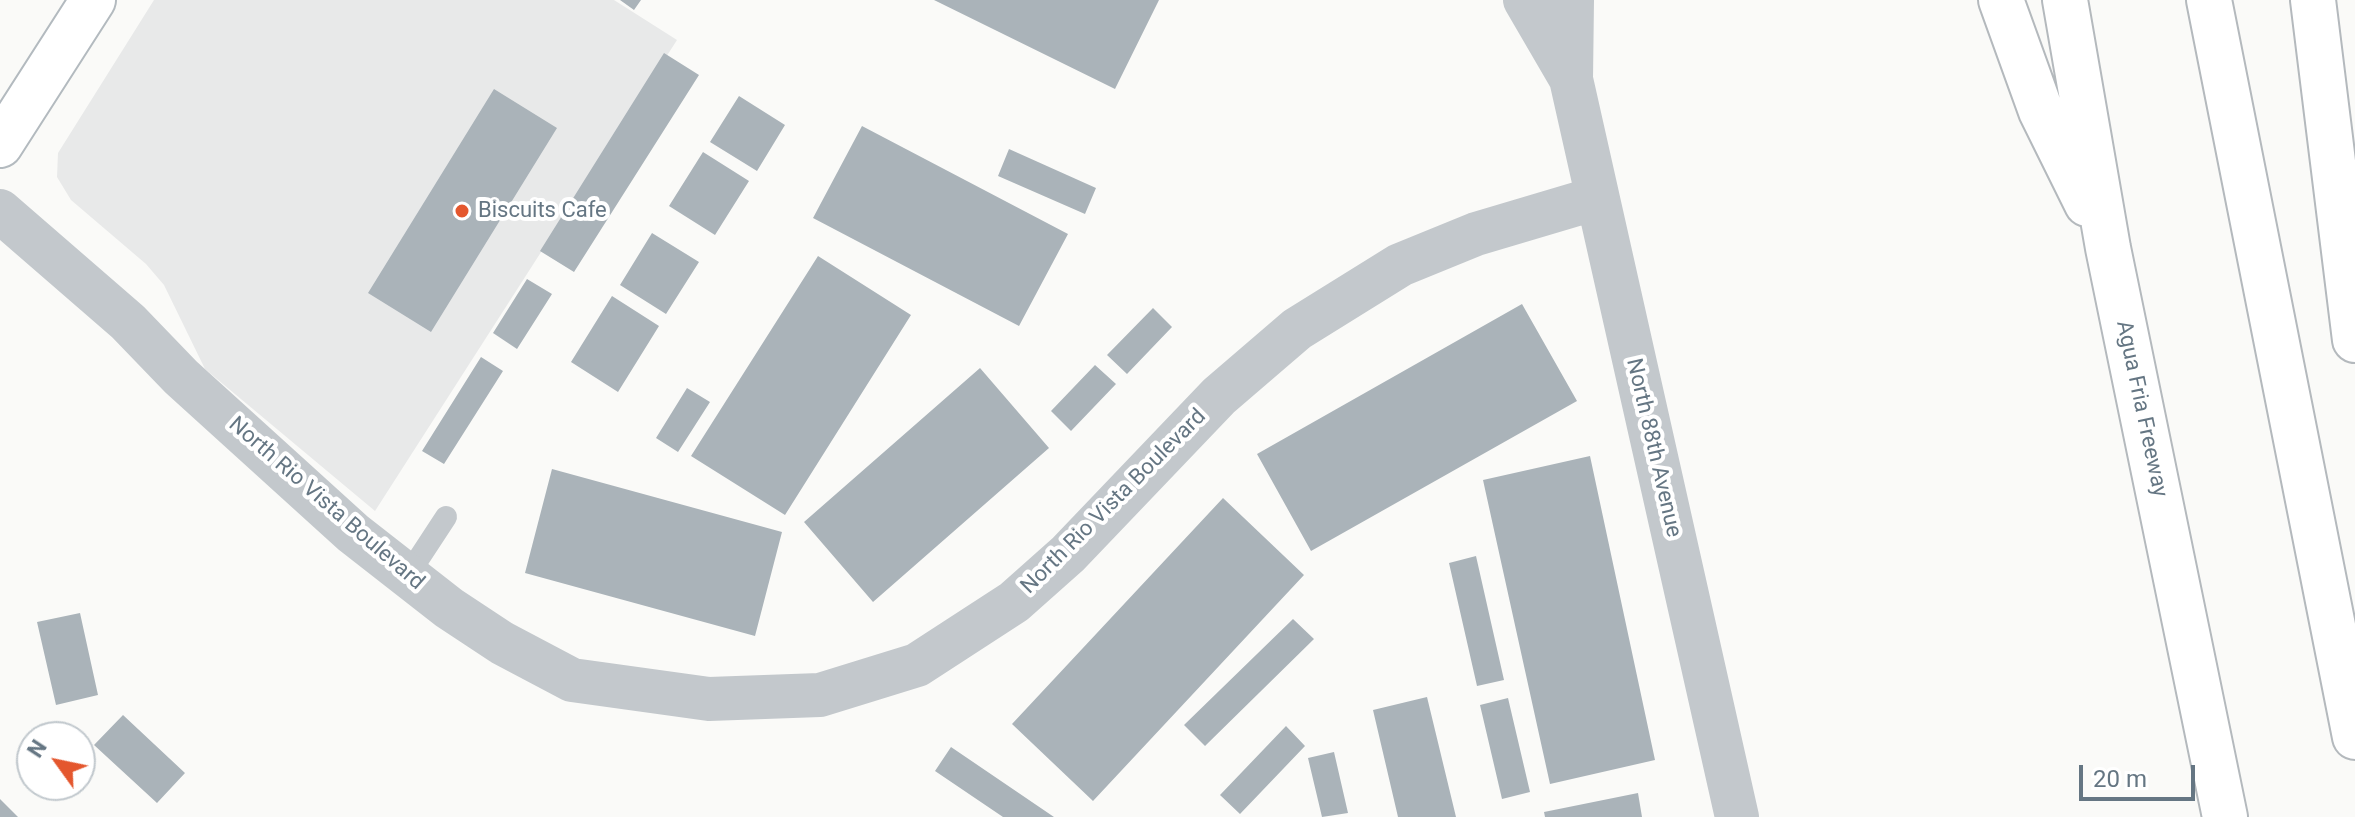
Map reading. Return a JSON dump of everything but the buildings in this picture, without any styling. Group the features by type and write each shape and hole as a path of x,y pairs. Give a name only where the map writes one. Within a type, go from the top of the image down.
{"main road":[{"path":"0,145 93,0"},
{"path":"2001,0 2041,111 2108,248"},
{"name":"Agua Fria Freeway","path":"2065,0 2108,248 2225,817"},
{"path":"2209,0 2355,737"},
{"path":"2313,0 2355,340"}],"street":[{"name":"North 88th Avenue","path":"1525,0 1571,79"},
{"name":"North 88th Avenue","path":"1572,0 1571,79 1737,817"},
{"name":"North Rio Vista Boulevard","path":"0,211 128,322 181,377 406,578 502,643 572,680 709,699 820,695 917,665 970,633 1025,592 1068,554 1219,396 1297,329 1400,265 1476,234 1597,198"}],"lane":[{"path":"406,578 446,517"}],"shaded area":[{"path":"154,0 614,0 677,40 375,511 205,369 164,285 146,264 71,200 57,177 58,153"}],"place":[{"name":"Biscuits Cafe","path":"462,211"}]}
